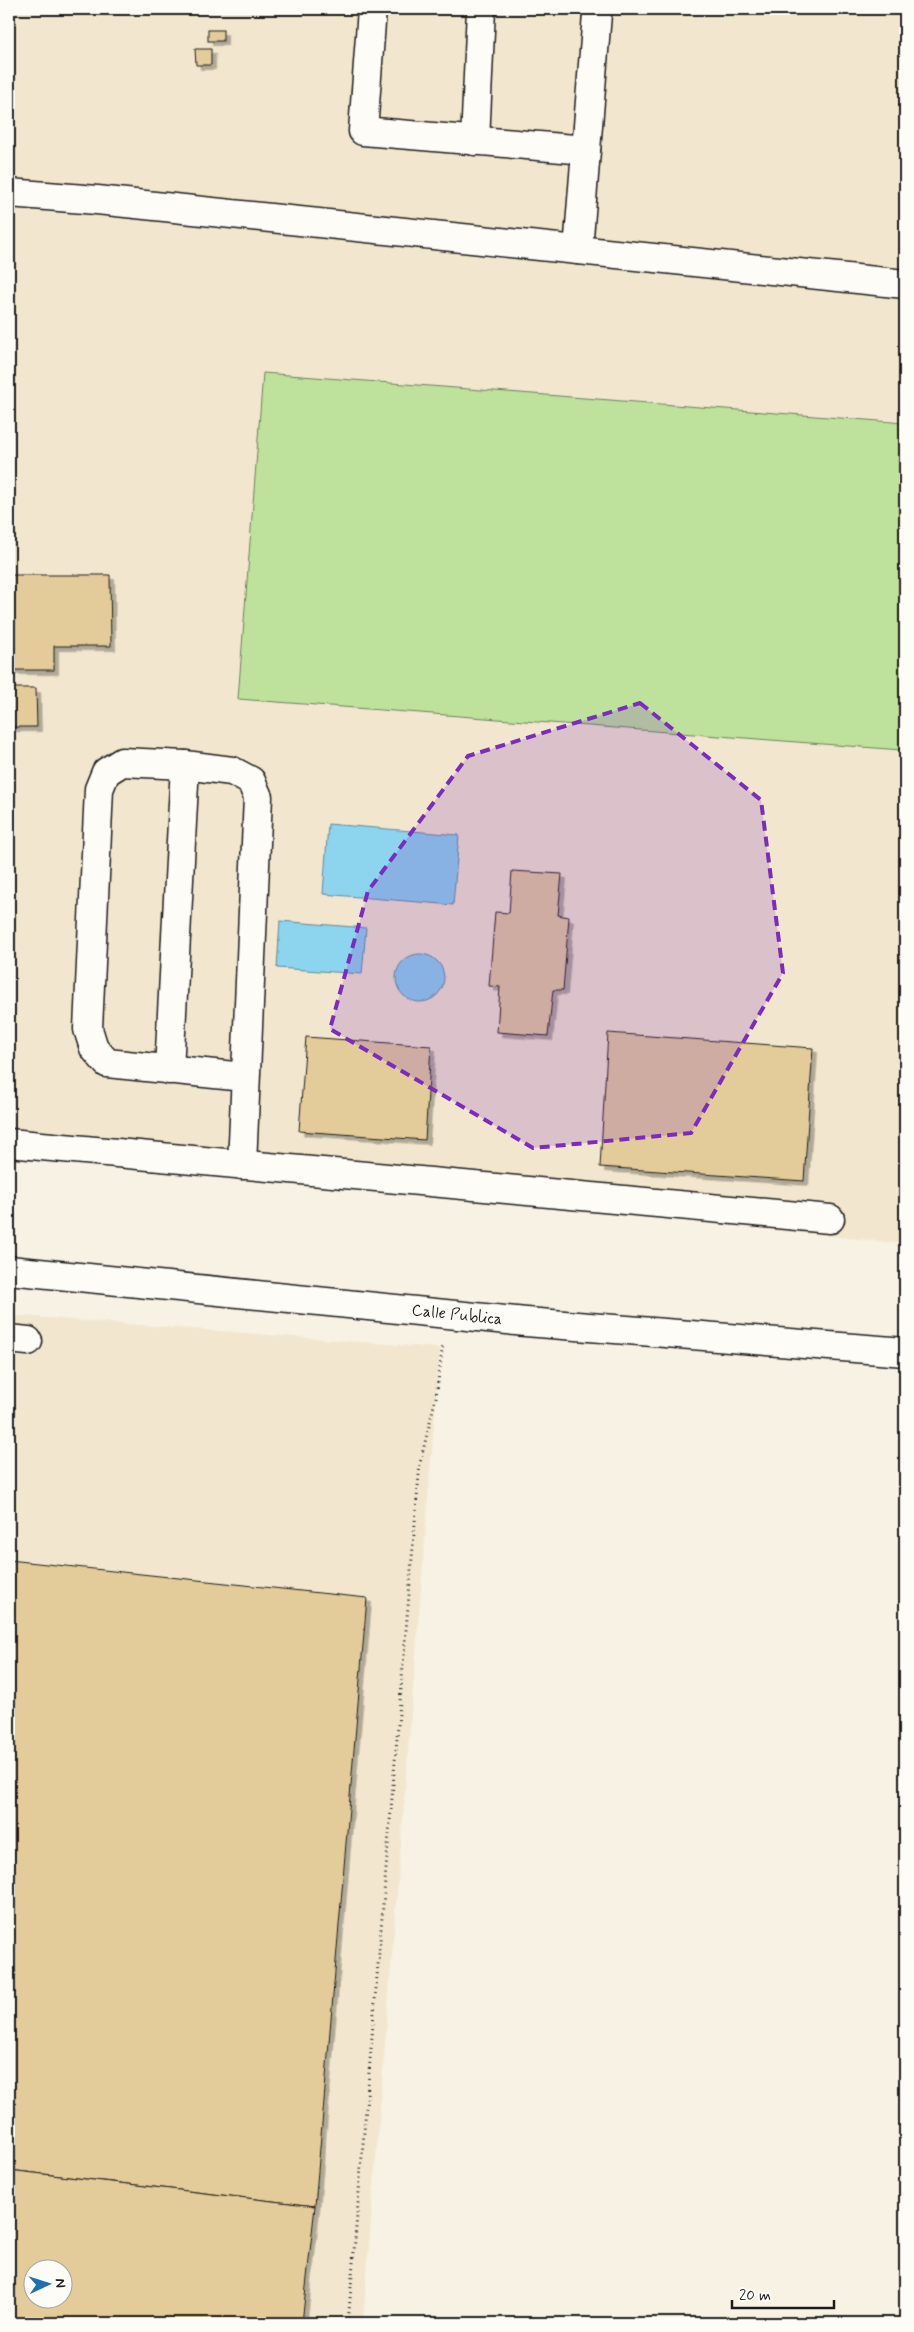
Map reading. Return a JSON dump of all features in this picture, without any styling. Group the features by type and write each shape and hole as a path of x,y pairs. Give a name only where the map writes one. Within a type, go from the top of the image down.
{"street":[{"path":"372,9 363,131 586,150"},
{"path":"475,141 481,9"},
{"path":"578,250 597,14"},
{"path":"9,193 97,200 905,284"},
{"path":"242,1165 244,1077 258,797 251,781 232,771 186,765 122,762 106,772 98,788 88,1029 94,1048 107,1063 244,1077"},
{"path":"169,1070 186,765"},
{"path":"9,1143 830,1219"},
{"name":"Calle Publica","path":"9,1270 448,1314 905,1352"}],"path":[{"path":"348,2323 420,1462 436,1397 448,1314"}],"highlighted area":[{"path":"640,703 761,800 783,973 691,1133 533,1148 330,1029 368,891 468,756"}],"shaded area":[{"path":"9,9 905,9 905,1244 9,1150"},
{"path":"9,1315 440,1348 363,2323 9,2323"}],"green space":[{"path":"263,373 905,423 905,694 901,750 238,699"}],"water":[{"path":"328,824 459,835 453,905 323,894"},
{"path":"280,921 366,928 362,974 277,968"},
{"path":"420,954 429,956 437,961 442,969 444,978 442,987 437,995 429,1000 420,1002 411,1000 403,995 398,987 396,978 398,969 403,961 411,956"}],"building":[{"path":"208,30 223,30 223,41 208,41"},
{"path":"195,49 211,49 211,65 196,65"},
{"path":"9,575 110,575 111,646 54,646 54,670 9,670"},
{"path":"9,688 36,688 37,727 9,727"},
{"path":"512,871 562,874 558,915 569,917 563,990 553,990 548,1036 497,1032 500,987 489,986 495,912 509,913"},
{"path":"608,1033 813,1048 804,1181 600,1167"},
{"path":"306,1037 431,1046 425,1140 299,1131"},
{"path":"9,1560 367,1598 315,2206 9,2170"},
{"path":"9,2170 315,2206 302,2323 9,2323"}]}
